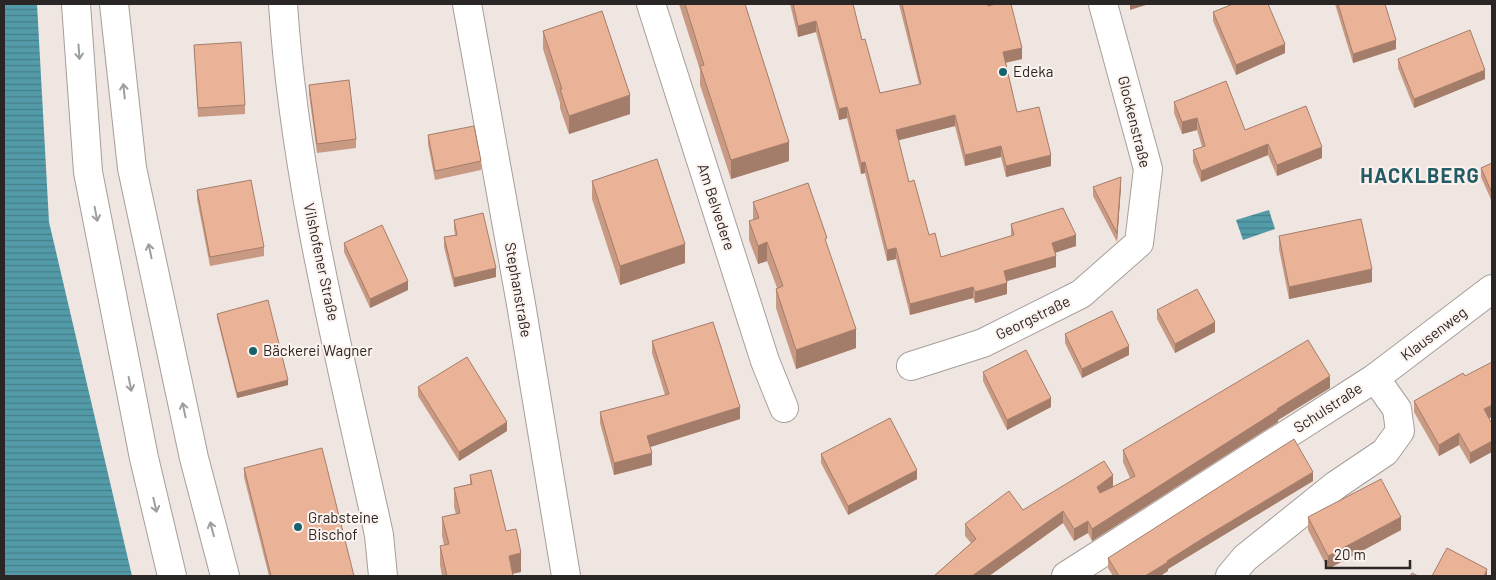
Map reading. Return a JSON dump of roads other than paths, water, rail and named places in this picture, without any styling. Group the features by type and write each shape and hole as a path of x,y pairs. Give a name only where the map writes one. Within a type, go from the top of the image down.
{"street":[{"path":"76,4 88,172 144,458 172,576"},
{"path":"114,4 132,168 194,458 225,576"},
{"name":"Vilshofener Straße","path":"283,4 287,61 311,222 379,535 383,576"},
{"name":"Stephanstraße","path":"467,4 521,304 566,576"},
{"name":"Am Belvedere","path":"651,4 765,361 784,408"},
{"name":"Glockenstraße","path":"1103,4 1148,169 1139,242"},
{"name":"Georgstraße","path":"911,366 983,343 1081,294 1139,242"},
{"name":"Klausenweg","path":"1375,378 1492,289"},
{"name":"Schulstraße","path":"1066,576 1375,378 1397,409 1400,431 1385,452 1328,491 1245,558 1230,576"}],"water":[{"path":"4,4 37,4 49,222 132,576 4,576"},
{"path":"1269,210 1275,229 1243,240 1236,220"}],"place":[{"name":"Edeka","path":"1003,72"},
{"name":"Bäckerei Wagner","path":"253,351"},
{"name":"Grabsteine Bischof","path":"298,527"}],"district":[{"name":"HACKLBERG","path":"1420,176"}]}
